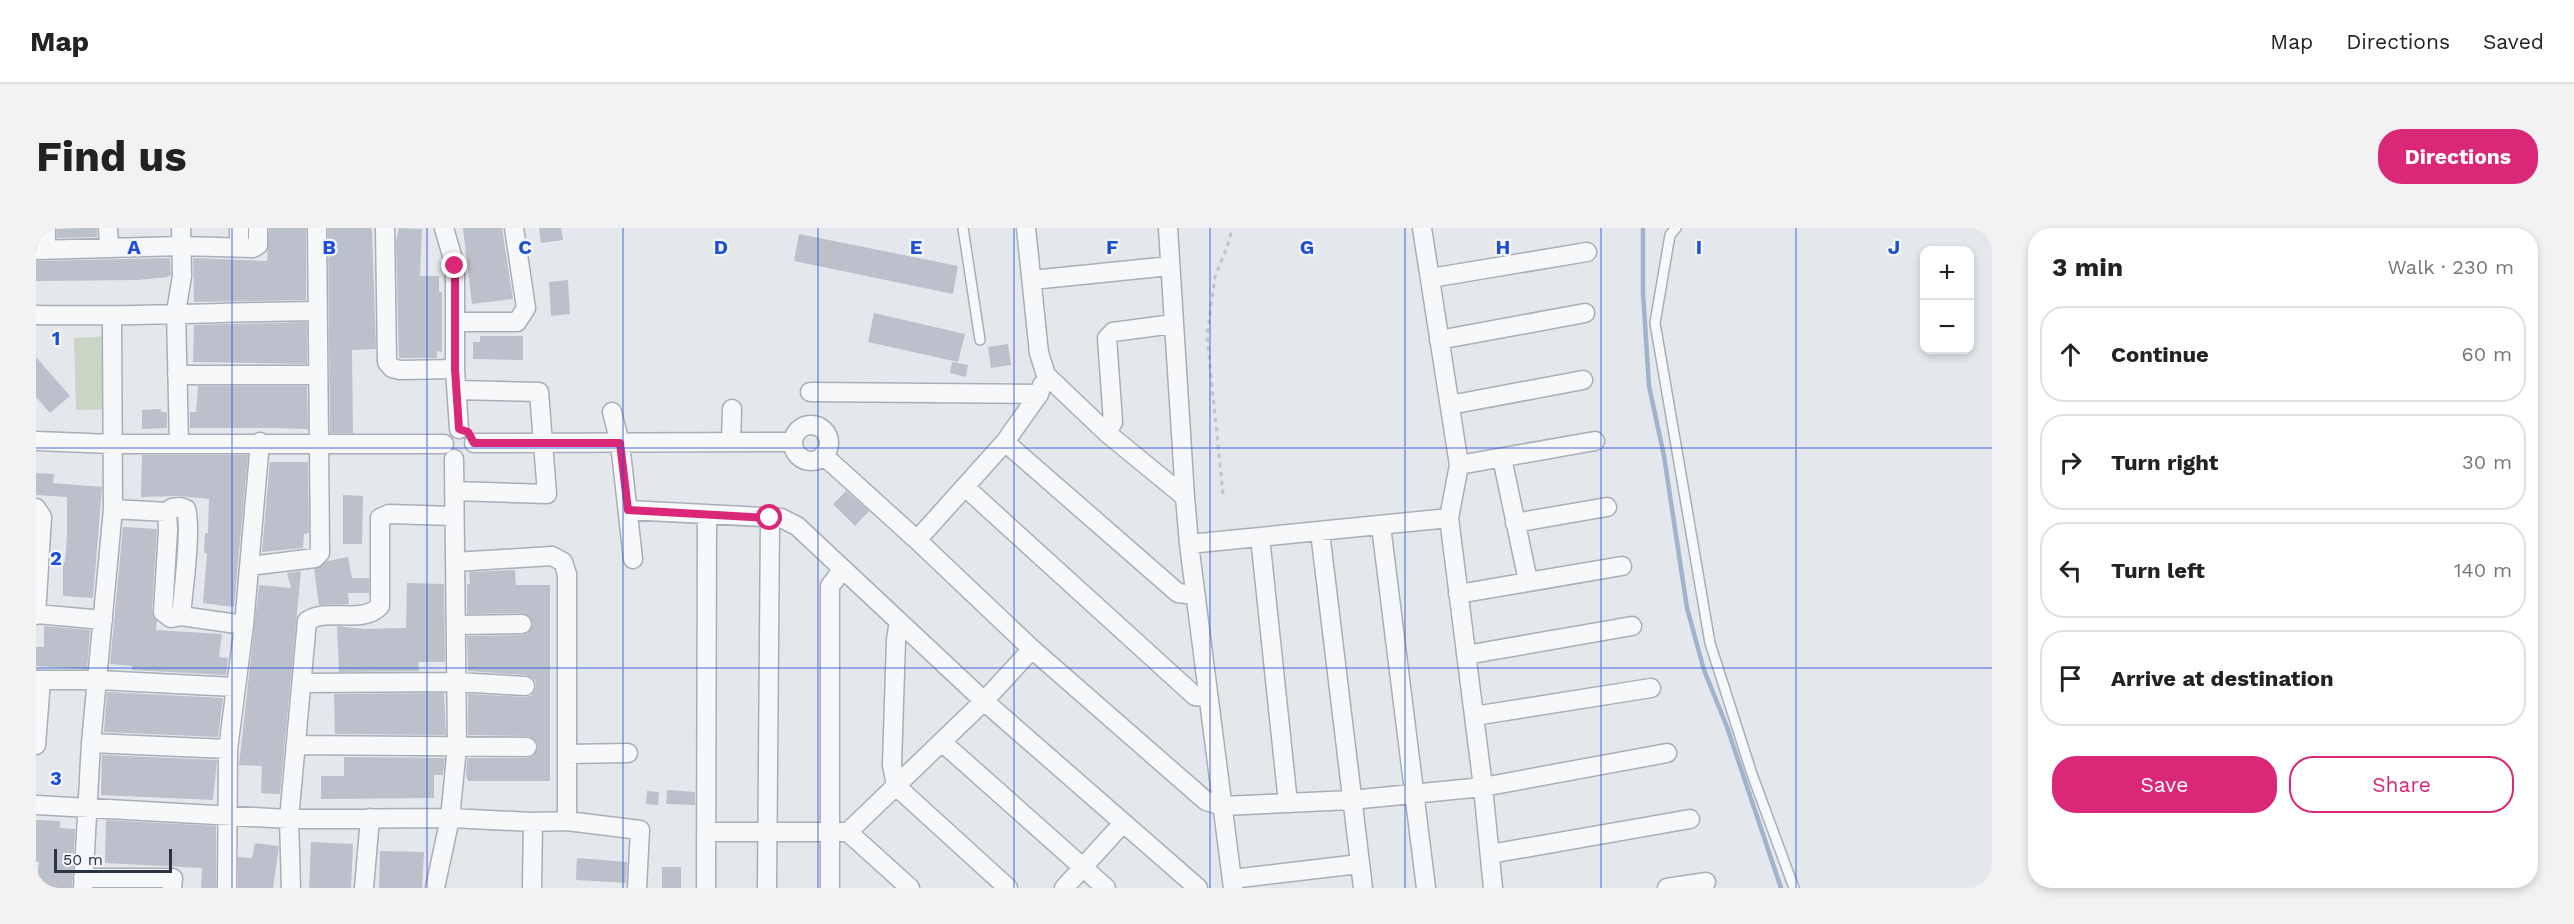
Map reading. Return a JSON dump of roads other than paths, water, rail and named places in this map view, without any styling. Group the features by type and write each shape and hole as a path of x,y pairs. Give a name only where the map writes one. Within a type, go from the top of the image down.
{"street":[{"path":"46,228 41,249 109,247 181,237 254,248 258,237"},
{"path":"108,228 109,247"},
{"path":"239,228 239,247"},
{"path":"250,566 315,558 320,553 321,442 316,311 317,228"},
{"path":"385,228 387,362 392,368 400,370 455,369"},
{"path":"444,228 455,266 455,369 459,429"},
{"path":"456,322 517,321 526,308 514,228"},
{"path":"1026,228 1039,353 1046,375 1107,433 1185,497"},
{"path":"1168,228 1189,544 1232,884 1298,880 1359,864"},
{"path":"1422,228 1459,465 1449,518 1483,787 1493,888"},
{"path":"179,444 176,312 182,276 181,237"},
{"path":"1431,278 1587,252"},
{"path":"1032,280 1170,266"},
{"path":"36,315 112,316 176,312 316,311"},
{"path":"1439,340 1585,314"},
{"path":"112,316 113,509 92,743 83,883 170,882"},
{"path":"1107,433 1113,422 1107,338 1113,332 1173,324"},
{"path":"177,375 318,375"},
{"path":"917,540 1005,442 1039,394 1046,375"},
{"path":"1450,405 1583,380"},
{"path":"454,491 547,494 538,384 457,390"},
{"path":"811,409 1039,394"},
{"path":"811,409 828,440 823,455 812,460 801,458 793,442 797,431 807,425 811,409"},
{"path":"731,442 732,410"},
{"path":"612,412 620,443 633,559"},
{"path":"459,429 468,432 474,443 473,450 466,458 454,459 448,454 444,444 450,432 459,429"},
{"path":"36,441 113,444 260,442 444,444"},
{"path":"1459,465 1595,441"},
{"path":"227,888 228,749 234,687 244,625 260,442"},
{"path":"474,443 793,442"},
{"path":"1005,442 1178,593 1195,595"},
{"path":"823,455 1032,649 1206,801 1223,806 1351,800 1483,787 1667,753"},
{"path":"1502,458 1528,581"},
{"path":"435,888 450,818 457,747 454,459"},
{"path":"964,487 1195,696 1208,697"},
{"path":"113,509 167,512 172,508 180,507 188,512 181,616 244,625"},
{"path":"1515,523 1607,507"},
{"path":"36,508 42,517 37,614 103,620"},
{"path":"628,510 781,518 797,526 984,701 1198,888"},
{"path":"291,888 289,819 307,621 316,616 366,614 375,612 381,606 380,518 389,514 453,516"},
{"path":"706,888 707,515"},
{"path":"767,888 770,518"},
{"path":"1189,544 1449,518"},
{"path":"1381,526 1426,888"},
{"path":"1320,532 1363,888"},
{"path":"1260,537 1288,803"},
{"path":"455,562 552,556 563,562 567,574 567,821"},
{"path":"1458,594 1622,566"},
{"path":"830,888 839,832 830,586 843,569"},
{"path":"899,621 896,640 892,765 896,786 1008,888"},
{"path":"457,625 522,624"},
{"path":"1466,656 1632,626"},
{"path":"707,832 839,832 896,786 984,701 1032,649"},
{"path":"36,745 38,680 99,680 234,687"},
{"path":"303,682 457,682 525,686"},
{"path":"1474,716 1651,688"},
{"path":"942,742 1106,888"},
{"path":"92,743 228,749"},
{"path":"296,745 527,747"},
{"path":"567,753 628,753"},
{"path":"36,805 289,819 450,818 533,822 567,821 640,830 637,888"},
{"path":"364,888 370,818"},
{"path":"1490,854 1690,819"},
{"path":"532,888 533,822"},
{"path":"1064,888 1123,822"},
{"path":"839,832 894,881 910,888"},
{"path":"1667,888 1706,882"}],"lane":[{"path":"963,228 980,340"},
{"path":"1676,228 1671,235 1655,323 1710,643 1752,774 1794,888"}],"waterway":[{"path":"1643,228 1643,293 1649,386 1664,456 1687,608 1704,670 1727,727 1781,888"}]}
